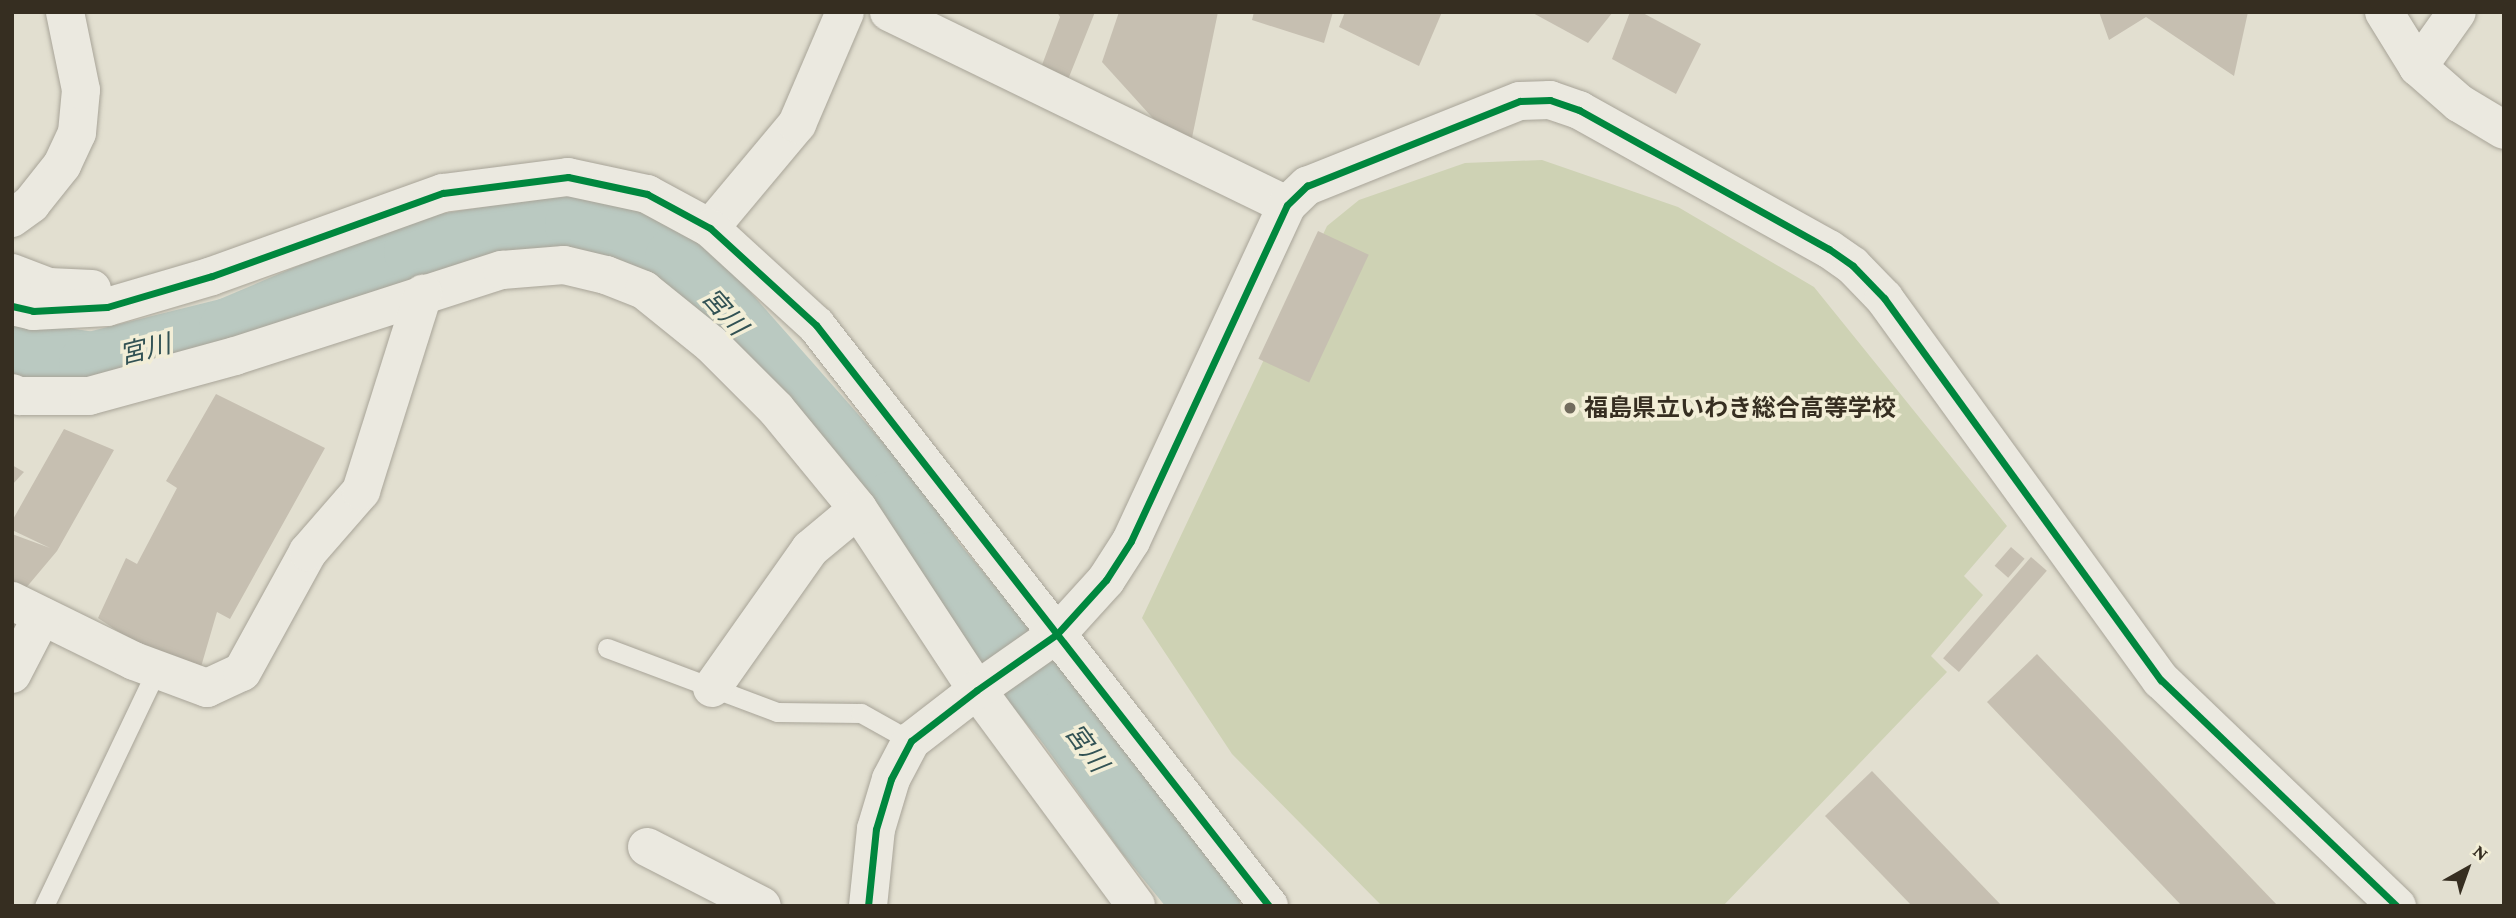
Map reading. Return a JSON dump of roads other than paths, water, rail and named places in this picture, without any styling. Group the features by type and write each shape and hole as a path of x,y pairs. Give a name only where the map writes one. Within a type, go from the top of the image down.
{"street":[{"path":"12,218 31,204 62,165 77,133 81,90 65,12"},
{"path":"710,228 797,124 845,12"},
{"path":"889,12 1287,205"},
{"path":"2384,12 2418,67 2459,103 2504,130"},
{"path":"2418,67 2458,12"},
{"path":"868,906 876,828 891,779 911,741 1048,639 1106,580 1131,541 1287,205 1307,186 1520,101 1550,100 1579,110 1829,249 1853,266 1884,299 2161,680 2397,906"},
{"path":"12,306 33,312 107,307 212,276 443,193 568,177 647,194 710,228 816,325 1048,639 1269,906"},
{"path":"12,393 19,396 89,396 235,356 502,270 564,265 606,275 644,290 711,344 776,409 858,509 1136,906"},
{"path":"12,273 49,288 112,289 151,294"},
{"path":"12,674 27,608 157,669 207,688 242,672 308,552 361,491 423,294"},
{"path":"712,688 810,549 858,509"},
{"path":"647,847 762,906"}],"lane":[{"path":"607,648 777,712 861,713 911,741"},
{"path":"44,906 157,669"}],"waterway":[{"name":"宮川","path":"12,352 91,364 231,329 416,250 577,224 677,258 893,503 934,564 1066,720 1146,831 1207,906"}],"place":[{"name":"福島県立いわき総合高等学校","path":"1570,408"}]}
